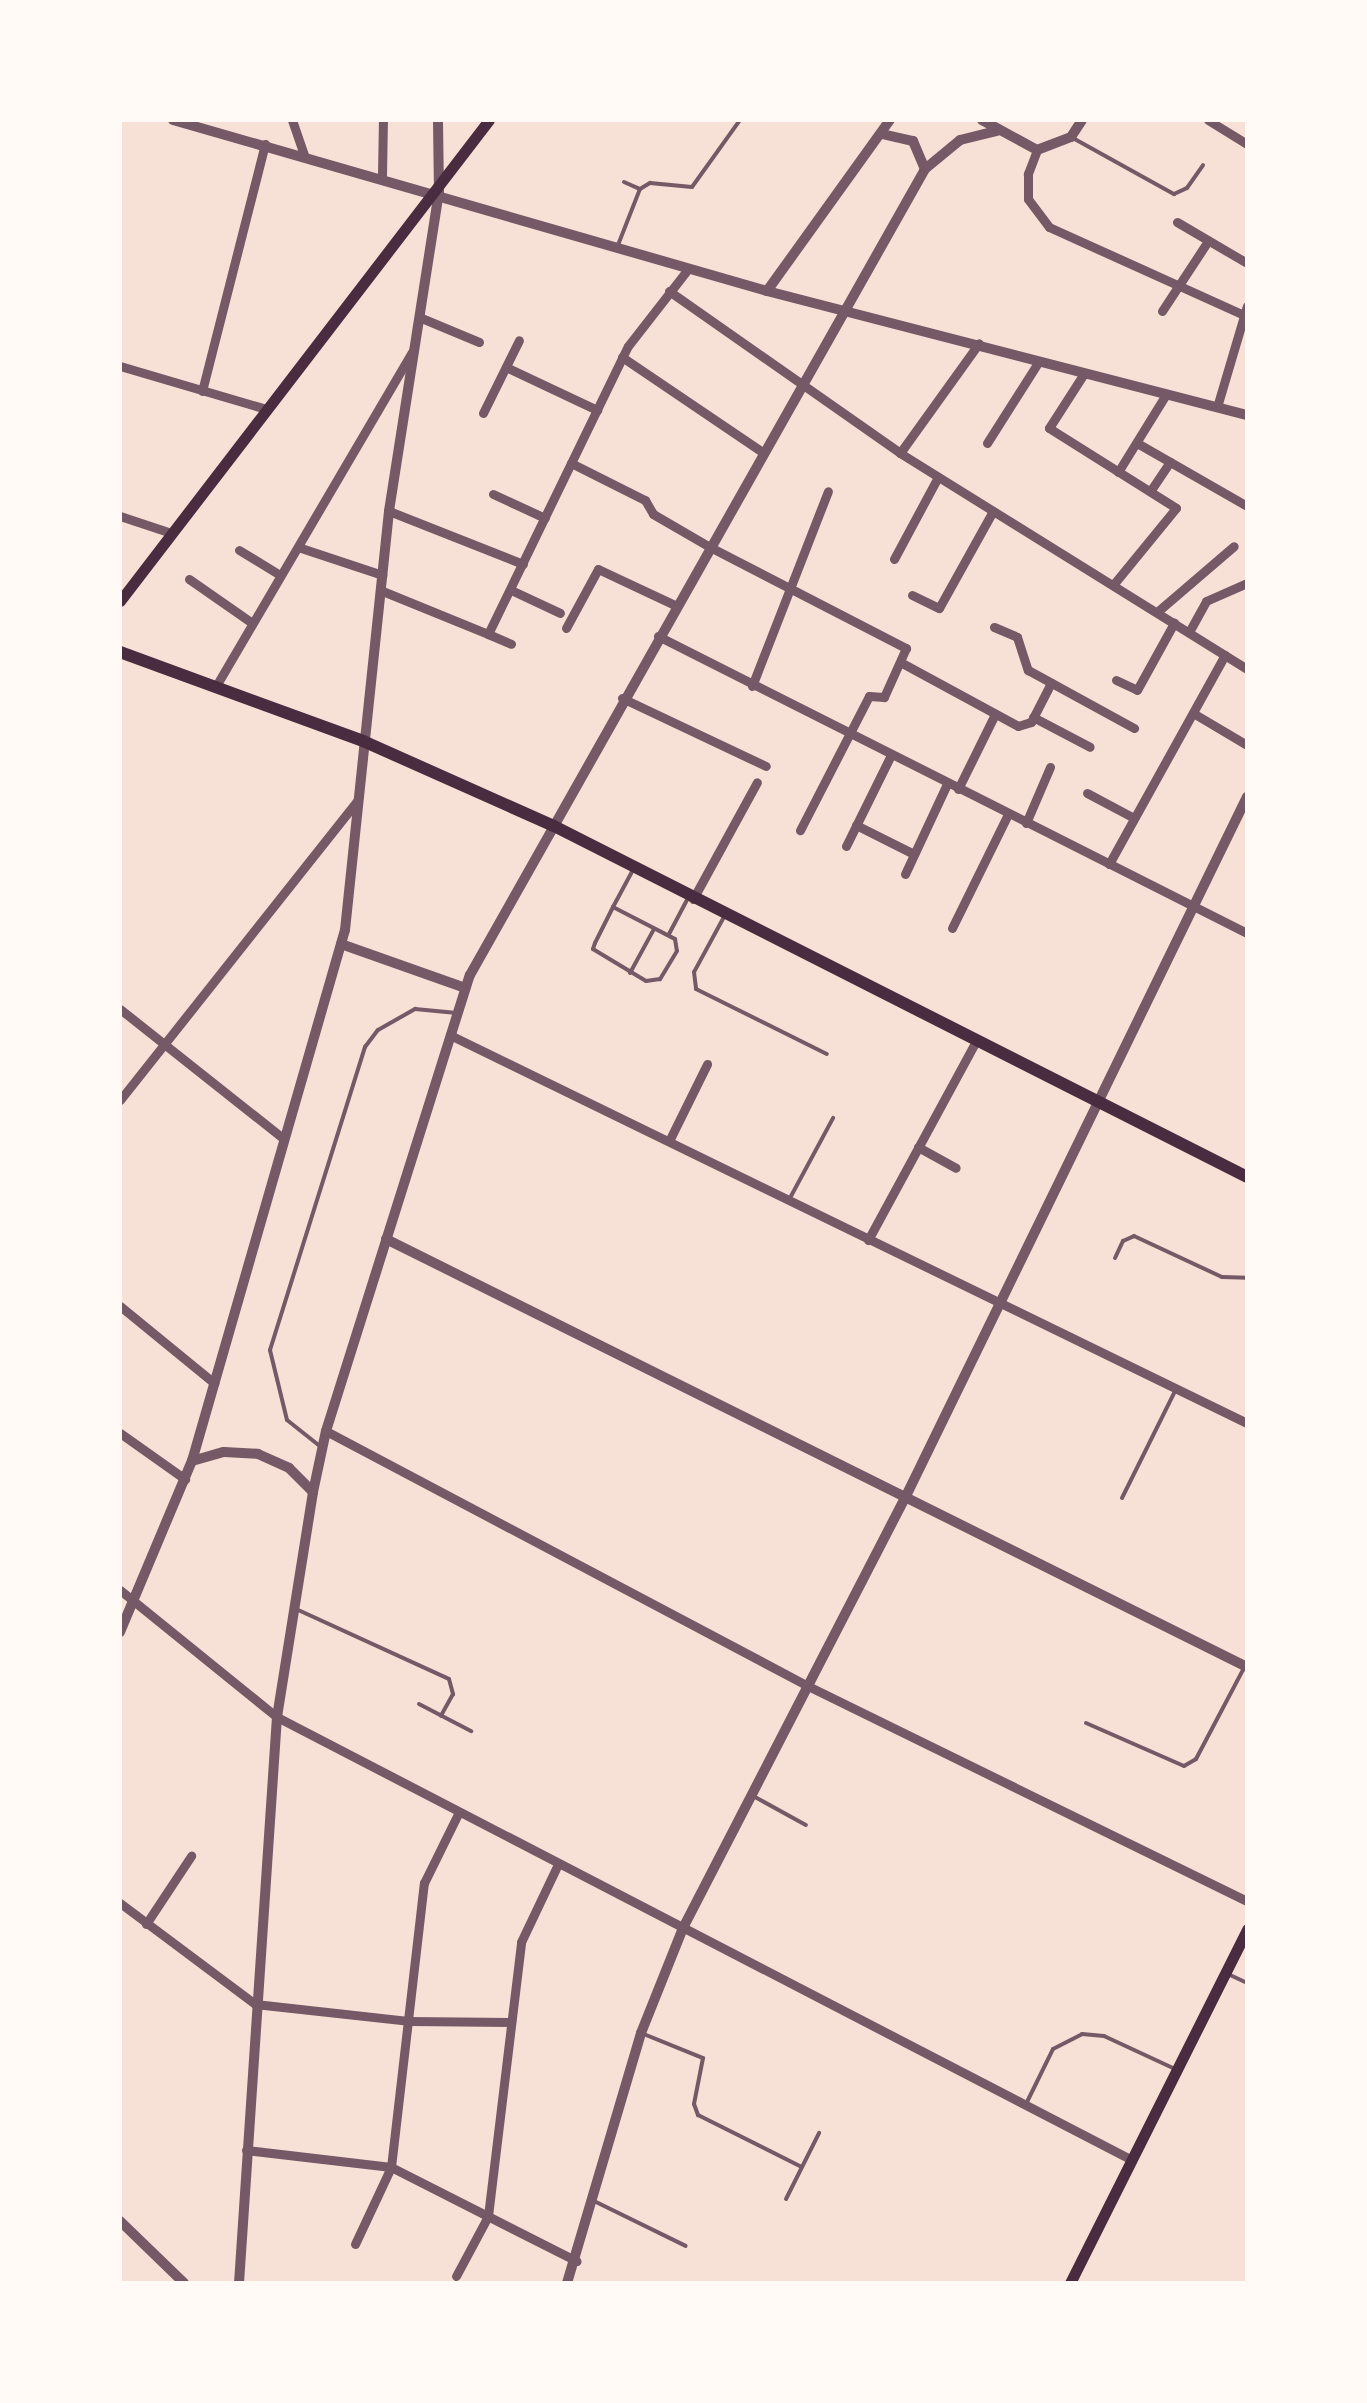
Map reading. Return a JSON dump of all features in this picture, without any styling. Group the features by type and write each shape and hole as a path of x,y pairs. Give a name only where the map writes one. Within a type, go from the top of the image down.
{"main road":[{"path":"120,601 266,409 439,193 489,120"},
{"path":"120,652 363,741 552,825 1247,1177"},
{"path":"1070,2283 1247,1929"}],"street":[{"path":"173,120 382,175 767,292 979,343 1083,375 1247,415"},
{"path":"292,120 304,154"},
{"path":"382,175 383,120"},
{"path":"120,1632 136,1602 192,1462 340,944 389,511 439,193 438,120"},
{"path":"767,292 890,120"},
{"path":"982,120 1037,150 1071,138 1082,120"},
{"path":"1208,120 1247,144"},
{"path":"239,2283 277,1717 313,1492 326,1431 465,988 760,450 925,170 960,140 997,131"},
{"path":"882,134 912,141 925,170"},
{"path":"202,390 265,144"},
{"path":"1037,150 1028,174 1028,198 1049,227 1178,287 1245,310 1217,406"},
{"path":"1177,222 1247,263"},
{"path":"1162,310 1208,241"},
{"path":"488,634 622,357 688,269"},
{"path":"669,291 900,453 1247,668"},
{"path":"419,317 479,342"},
{"path":"484,413 519,340"},
{"path":"900,453 979,343"},
{"path":"216,686 414,350"},
{"path":"622,357 760,450"},
{"path":"987,443 1040,361"},
{"path":"120,366 266,409"},
{"path":"506,367 596,410"},
{"path":"1083,375 1049,428 1176,508 1113,585"},
{"path":"1118,472 1165,396"},
{"path":"1137,443 1247,506"},
{"path":"1151,490 1170,462"},
{"path":"572,463 645,500 654,514 708,546 902,646 902,663 884,698 869,696 800,830"},
{"path":"894,559 938,477"},
{"path":"752,686 786,588 828,490"},
{"path":"493,494 545,518"},
{"path":"389,511 524,564"},
{"path":"912,594 939,608 993,511"},
{"path":"120,516 171,533"},
{"path":"298,546 382,575"},
{"path":"1157,612 1234,546"},
{"path":"239,550 280,575"},
{"path":"566,628 598,569 675,604"},
{"path":"188,579 252,623"},
{"path":"1190,632 1206,601 1247,583"},
{"path":"380,590 511,644"},
{"path":"511,590 560,613"},
{"path":"1116,680 1137,690 1174,623"},
{"path":"994,627 1017,637 1028,670 1134,728"},
{"path":"658,636 1247,934"},
{"path":"1109,864 1225,655"},
{"path":"902,663 1018,726 1033,718 1051,683"},
{"path":"622,698 766,766"},
{"path":"1193,713 1247,745"},
{"path":"958,790 995,714"},
{"path":"1033,718 1090,746"},
{"path":"846,846 890,756"},
{"path":"1026,823 1050,767"},
{"path":"691,898 757,782"},
{"path":"905,874 947,784"},
{"path":"1086,794 1134,818"},
{"path":"567,2283 641,2033 683,1928 906,1496 996,1302 1247,797"},
{"path":"120,1100 358,800"},
{"path":"952,928 1008,814"},
{"path":"856,825 914,854"},
{"path":"340,944 465,988"},
{"path":"120,1010 283,1138"},
{"path":"450,1035 1247,1423"},
{"path":"868,1240 976,1041"},
{"path":"669,1141 708,1064"},
{"path":"918,1147 956,1168"},
{"path":"386,1239 1246,1666"},
{"path":"120,1306 214,1383"},
{"path":"326,1431 808,1686 1247,1901"},
{"path":"120,1433 185,1479"},
{"path":"192,1462 224,1452 258,1454 289,1468 313,1492"},
{"path":"120,1590 277,1717 1132,2160"},
{"path":"355,2244 391,2166 424,1883 459,1812"},
{"path":"146,1924 191,1856"},
{"path":"456,2276 488,2216 521,1942 558,1864"},
{"path":"120,1904 255,2004 408,2021 510,2022"},
{"path":"246,2150 391,2166 576,2262"},
{"path":"120,2220 184,2283"}],"lane":[{"path":"616,249 640,189 650,183 692,186 740,120"},
{"path":"1071,138 1174,194 1187,188 1203,166"},
{"path":"624,182 640,189"},
{"path":"614,908 670,934 677,950 660,979 630,973 593,949 634,868"},
{"path":"670,934 691,898"},
{"path":"724,915 694,972 696,989 828,1054"},
{"path":"630,973 655,927"},
{"path":"322,1448 287,1420 270,1350 365,1047 387,1024 415,1009 457,1013"},
{"path":"789,1200 833,1118"},
{"path":"1115,1258 1123,1241 1134,1236 1222,1277 1247,1278"},
{"path":"1122,1498 1176,1388"},
{"path":"296,1609 449,1679 453,1694 442,1716"},
{"path":"1086,1723 1184,1766 1196,1759 1246,1666"},
{"path":"419,1704 471,1731"},
{"path":"751,1795 806,1825"},
{"path":"1226,1973 1247,1983"},
{"path":"641,2033 703,2058 694,2104 698,2114 802,2167"},
{"path":"1025,2104 1054,2049 1082,2034 1104,2036 1177,2070"},
{"path":"786,2199 820,2132"},
{"path":"594,2201 686,2246"}]}
